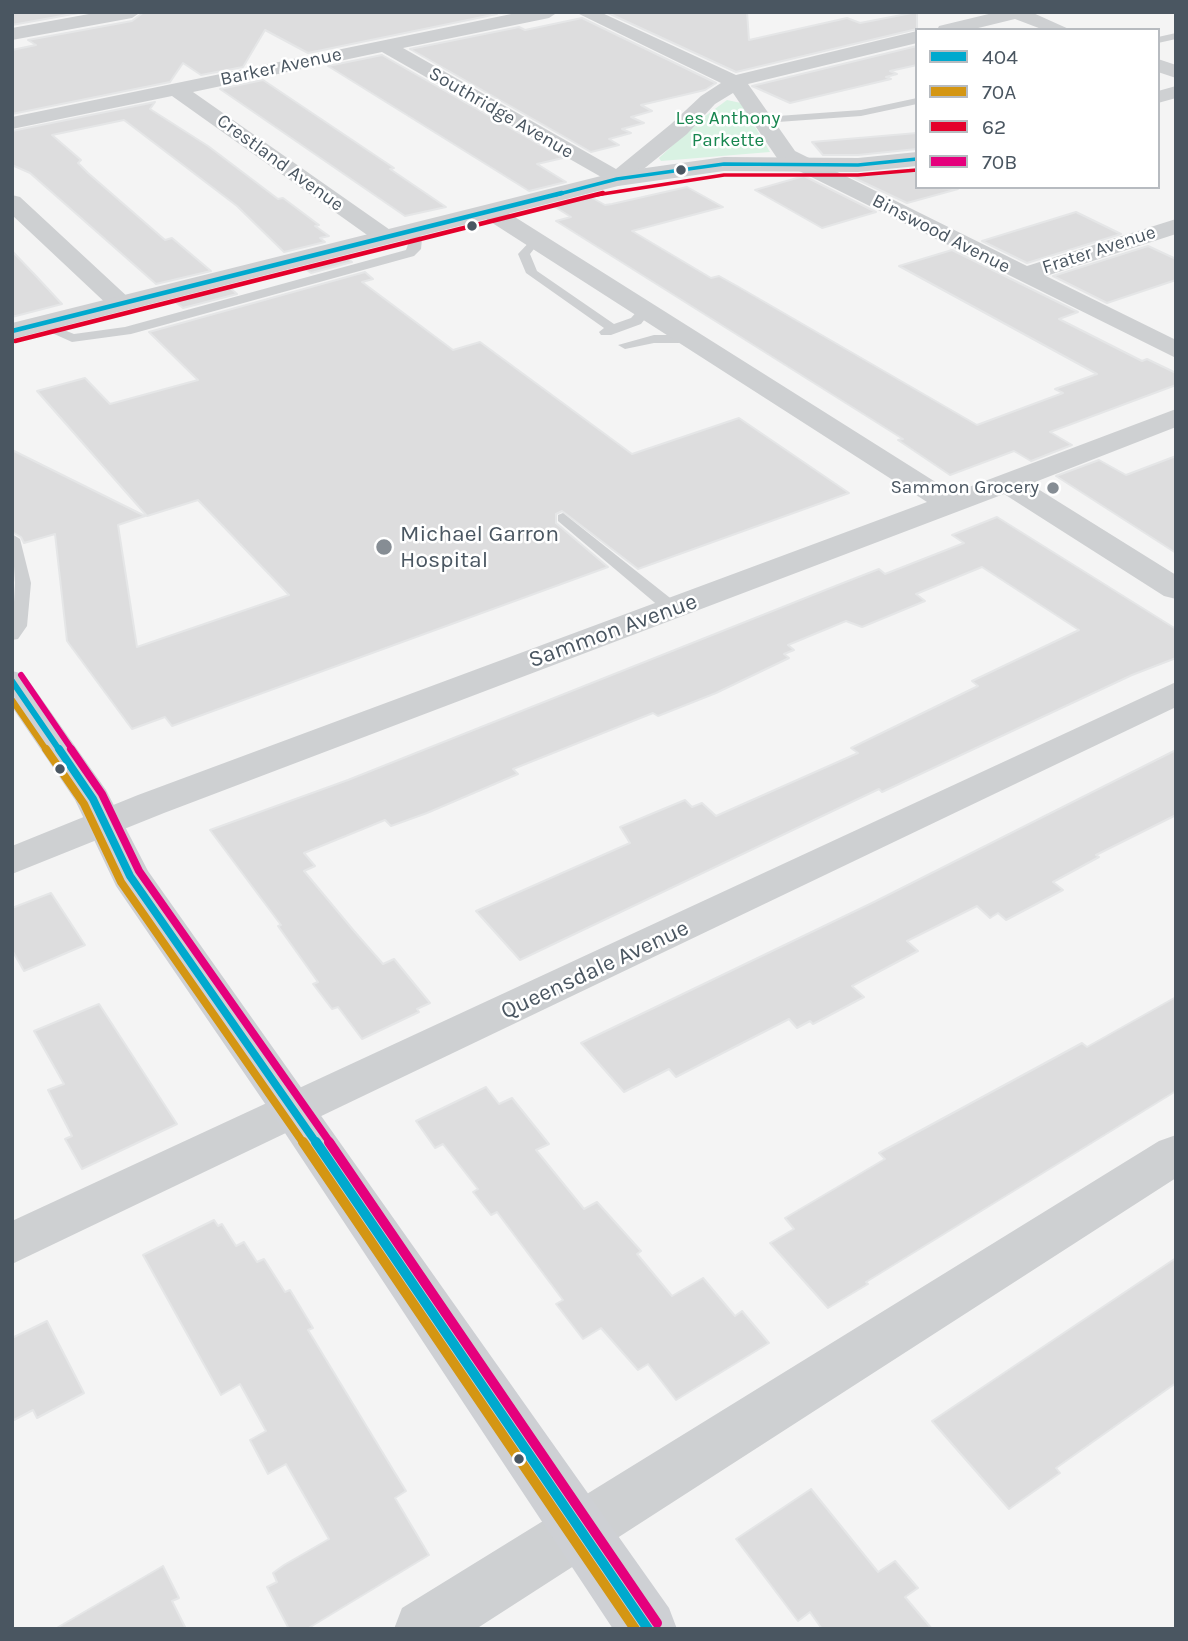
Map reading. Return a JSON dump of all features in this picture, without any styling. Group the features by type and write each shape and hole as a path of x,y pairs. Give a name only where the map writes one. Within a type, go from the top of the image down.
{"main road":[{"path":"12,681 69,761 130,876 295,1111 648,1629"}],"street":[{"path":"12,34 132,12"},
{"name":"Barker Avenue","path":"12,123 549,12"},
{"name":"Binswood Avenue","path":"584,12 736,82 787,156 1176,350"},
{"path":"954,28 1017,13 1057,28"},
{"path":"617,179 679,129 708,100 736,82 753,75 915,37"},
{"name":"Southridge Avenue","path":"386,46 617,179"},
{"name":"Crestland Avenue","path":"176,89 385,237"},
{"path":"12,331 617,179 698,166 858,165 915,159"},
{"path":"12,202 121,304"},
{"path":"491,212 950,504"},
{"name":"Frater Avenue","path":"1023,275 1176,226"},
{"name":"Sammon Avenue","path":"12,861 1007,484 1176,417"},
{"path":"1007,484 1176,589"},
{"name":"Queensdale Avenue","path":"12,1244 1176,693"},
{"path":"423,1629 1176,1154"}],"lane":[{"path":"764,120 861,113 915,101"},
{"path":"39,324 72,338 89,338 126,331 410,254 415,249 415,239 410,231"},
{"path":"535,240 524,254 532,274 607,328 636,321 646,310"},
{"path":"625,345 654,339 691,339"},
{"path":"563,518 673,609"},
{"path":"12,539 23,583 19,626 12,635"}],"green space":[{"name":"Les Anthony Parkette","path":"727,100 741,103 770,152 661,161 659,158 700,120"}],"building":[{"path":"12,12 84,12 12,25"},
{"path":"144,12 497,14 308,53 265,30 243,67 201,75 183,63 170,82 12,114 12,50 36,45 28,40 132,21"},
{"path":"747,12 749,40 847,18 860,23 917,12 917,28 736,72 608,13"},
{"path":"582,18 716,83 705,90 641,105 652,111 631,117 644,123 622,129 631,133 609,139 619,145 591,152 410,49 519,27 525,30"},
{"path":"915,46 915,65 890,71 897,74 886,77 891,79 790,103 752,86"},
{"path":"382,55 563,158 537,164 566,182 529,191 328,66"},
{"path":"263,80 394,168 390,169 446,207 405,216 220,89"},
{"path":"155,102 150,109 208,146 278,199 283,198 319,225 315,226 329,236 320,238 325,242 284,252 237,206 124,120 52,135 81,160 78,163 88,173 165,240 172,238 211,271 156,284 30,173 12,165 12,131"},
{"path":"915,133 915,149 858,155 823,155 812,142"},
{"path":"915,169 915,189 958,189 907,203 848,175"},
{"path":"804,176 876,212 822,228 755,190"},
{"path":"687,187 723,207 632,231 711,278 719,276 737,286 977,425 1063,393 1055,389 1097,374 899,266 952,250 1078,312 1059,319 1142,361 1147,359 1176,373 1176,385 1050,432 1072,445 1031,461 1014,451 950,475 898,440 903,439 556,221 571,217 552,205 589,196 605,205"},
{"path":"1076,212 1121,234 1027,263 982,241"},
{"path":"1148,246 1176,259 1176,280 1107,303 1053,276"},
{"path":"12,251 36,276 62,304 12,317"},
{"path":"346,257 352,262 311,273 304,268"},
{"name":"Michael Garron Hospital","path":"365,272 373,279 362,282 453,350 480,342 632,454 739,418 849,493 638,569 562,511 556,514 556,523 608,567 172,726 165,717 132,729 67,641 55,534 24,543 21,537 12,532 12,450 145,516 118,525 137,647 289,595 198,500 147,516 37,391 85,378 110,404 198,380 149,332"},
{"path":"229,287 237,294 183,308 174,301"},
{"path":"1176,456 1176,553 1056,476 1099,460 1126,475"},
{"path":"997,517 1176,629 1176,658 1132,675 882,792 879,789 520,960 476,911 630,843 620,827 685,800 692,807 702,803 716,816 858,753 851,748 978,686 972,681 1079,630 982,567 916,594 925,601 862,627 846,621 788,645 794,650 784,654 789,658 716,693 658,716 653,713 513,769 518,774 427,813 391,826 385,820 304,853 315,866 304,871 354,931 383,964 394,959 430,1003 417,1009 419,1012 362,1039 338,1007 332,1009 313,984 318,982 278,926 281,925 210,830 348,780 879,569 885,574 964,543 952,535"},
{"path":"1176,750 1176,815 1096,855 1099,857 1053,882 1063,890 1006,920 998,913 990,918 977,906 907,941 918,951 852,986 864,997 813,1024 810,1021 797,1028 789,1019 676,1077 669,1069 624,1092 581,1043 874,902"},
{"path":"51,893 85,945 24,971 12,950 12,908"},
{"path":"1176,997 1176,1091 866,1282 868,1284 828,1308 770,1243 794,1229 785,1218 885,1159 879,1153 1082,1043 1087,1047"},
{"path":"99,1004 177,1124 82,1169 65,1139 72,1136 48,1090 64,1084 34,1031"},
{"path":"486,1087 499,1104 512,1098 549,1144 536,1150 584,1209 597,1202 641,1251 637,1254 672,1296 703,1278 735,1316 742,1311 769,1343 676,1400 648,1364 638,1370 601,1328 583,1339 556,1304 563,1300 497,1212 491,1215 473,1192 478,1189 443,1144 435,1148 416,1121"},
{"path":"214,1220 218,1226 222,1224 236,1246 244,1242 257,1262 264,1259 285,1292 290,1290 313,1328 308,1330 406,1491 395,1498 429,1555 307,1629 289,1629 267,1587 277,1582 273,1573 329,1539 286,1464 268,1474 250,1440 266,1431 240,1384 221,1395 143,1255"},
{"path":"1176,1258 1176,1383 1056,1468 1060,1473 1009,1509 932,1421"},
{"path":"47,1321 84,1393 37,1418 33,1410 12,1421 12,1338"},
{"path":"811,1489 878,1572 895,1561 918,1588 905,1597 932,1629 822,1629 810,1612 798,1621 736,1539"},
{"path":"163,1566 179,1598 172,1601 186,1629 55,1629"}],"transit line":[{"name":"404","path":"12,331 617,179 724,164 858,165 915,159"},
{"name":"62","path":"15,341 619,189 724,175 858,175 915,170"},
{"name":"70B","path":"21,675 102,794 139,871 304,1105 657,1623"},
{"name":"404","path":"12,681 93,799 130,876 295,1111 648,1629"},
{"name":"70A","path":"12,700 84,804 121,882 286,1117 635,1629"}],"place":[{"name":"Sammon Grocery","path":"1053,488"},
{"name":"Michael Garron Hospital","path":"384,547"}]}
